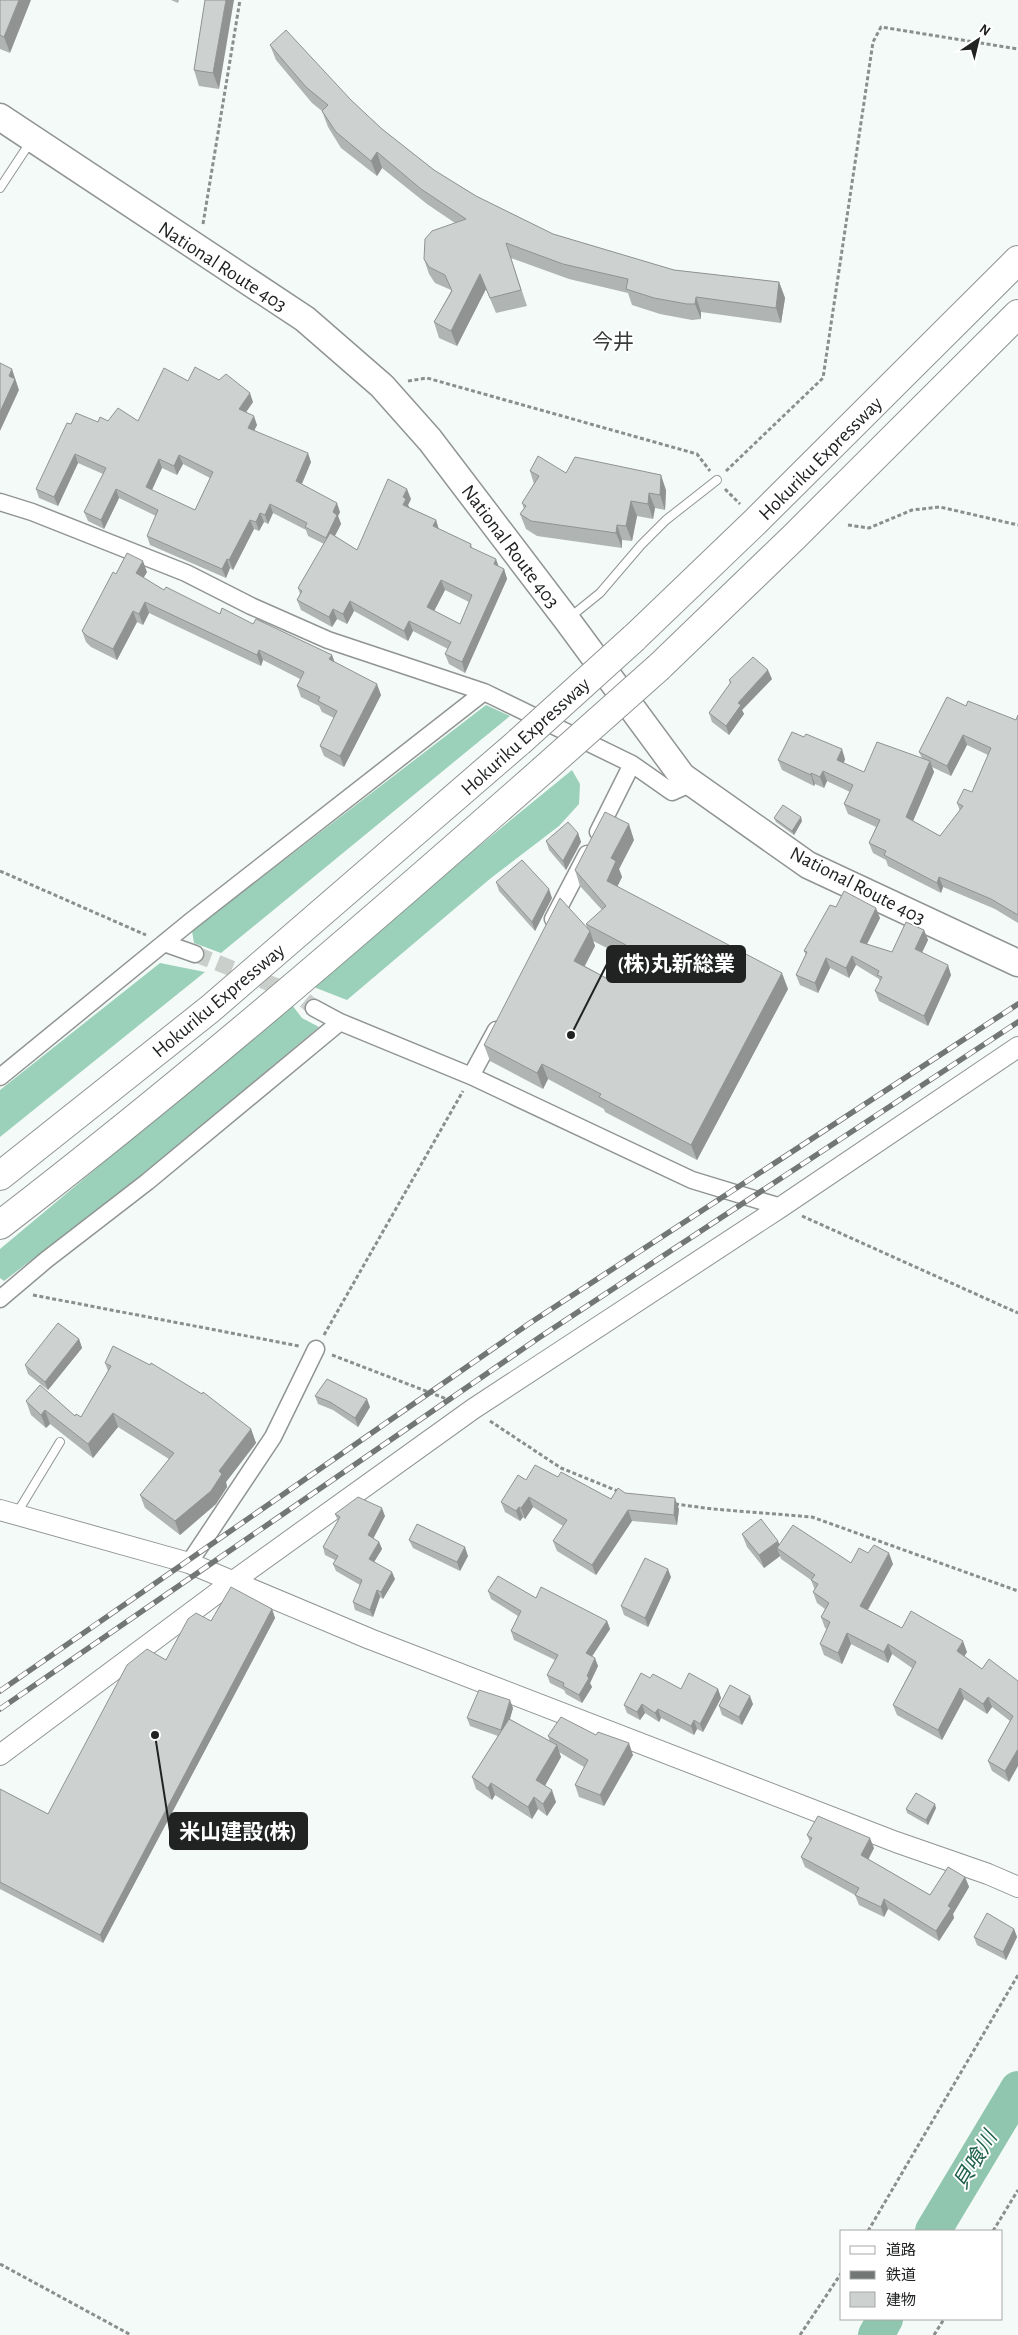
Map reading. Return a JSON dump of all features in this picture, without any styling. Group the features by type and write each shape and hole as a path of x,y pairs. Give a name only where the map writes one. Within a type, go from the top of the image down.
{"highway":[{"name":"National Route 403","path":"0,117 32,140 305,319 382,386 430,440 567,620 682,776 808,865 1018,963"},
{"name":"Hokuriku Expressway","path":"0,1176 210,1008 519,742 634,638 756,522 1018,260"},
{"name":"Hokuriku Expressway","path":"0,1225 78,1165 236,1036 542,772 659,667 794,537 1018,314"}],"street":[{"path":"0,502 32,512 186,573 251,606 328,640 484,692 632,764 672,792 692,783"},
{"path":"0,1077 164,943 484,692"},
{"path":"545,935 632,764"},
{"path":"164,943 195,954"},
{"path":"314,1008 340,1022 471,1076 692,1180 782,1207"},
{"path":"471,1076 504,1014"},
{"path":"3,1292 147,1182 340,1022"},
{"path":"0,1755 232,1582 473,1409 782,1207 1018,1047"},
{"path":"189,1563 273,1437 316,1349"},
{"path":"8,1512 189,1563 370,1639 896,1842 988,1874 1018,1887"}],"lane":[{"path":"0,188 32,140"},
{"path":"567,620 600,593 641,545 666,520 717,480"},
{"path":"8,1512 60,1442"}],"path":[{"path":"192,245 202,227 206,209 240,0"},
{"path":"717,480 823,378 873,42 881,27 1018,49"},
{"path":"382,386 427,378 697,454 717,480 740,504 745,505"},
{"path":"848,525 869,528 912,510 940,507 1018,525"},
{"path":"0,871 164,943"},
{"path":"316,1349 471,1076"},
{"path":"782,1207 1018,1313"},
{"path":"3,1292 316,1349 473,1409 561,1468 625,1494"},
{"path":"674,1504 812,1517 1018,1591"},
{"path":"869,2230 1018,1975"},
{"path":"994,2230 1018,2190"},
{"path":"0,2264 131,2335"},
{"path":"800,2335 840,2275"},
{"path":"934,2335 943,2320"}],"green space":[{"path":"486,705 510,716 221,953 194,943 192,931"},
{"path":"572,770 580,784 579,804 559,826 491,878 347,1000 311,986 320,976"},
{"path":"160,963 205,972 0,1137 0,1090"},
{"path":"292,1005 302,1018 319,1027 141,1176 4,1281 0,1278 0,1249"}],"building":[{"path":"0,0 19,0 4,37 0,35"},
{"path":"205,0 226,0 213,73 194,70"},
{"path":"286,30 351,100 382,129 434,170 476,196 553,234 674,270 779,282 776,308 696,297 695,304 654,298 626,289 628,279 563,264 506,243 521,290 490,298 480,274 451,331 434,322 452,291 445,275 429,267 424,259 425,239 432,231 466,219 421,189 377,152 371,161 336,132 322,111 328,105 306,87 270,45"},
{"path":"0,363 12,369 9,376 15,379 0,412"},
{"path":"195,367 219,380 226,374 250,393 239,409 254,416 248,428 308,453 296,481 337,503 333,512 337,515 326,538 305,527 307,523 270,504 265,515 260,513 256,522 250,520 229,560 227,559 222,569 147,536 158,510 116,489 101,520 84,512 106,468 75,454 54,497 36,489 67,423 71,424 76,413 98,422 100,417 108,421 118,408 138,421 164,368 188,381","holes":["179,455 213,472 195,510 146,487 159,459 174,466"]},
{"path":"538,456 566,473 575,457 661,475 660,495 649,493 648,504 631,501 626,526 617,525 616,533 531,521 520,514 526,506 522,503 539,476 530,471"},
{"path":"388,479 407,489 403,497 406,499 403,505 436,520 433,526 471,544 470,547 496,559 494,564 504,569 462,662 445,654 451,642 409,621 404,631 350,601 343,614 333,609 329,617 297,600 302,591 298,588 330,533 357,550","holes":["441,580 472,595 460,624 427,607"]},
{"path":"127,553 143,561 136,573 164,590 166,587 220,614 222,608 253,624 256,619 332,655 329,659 377,684 340,756 320,746 337,711 318,701 320,697 297,686 304,672 259,650 257,655 145,602 139,614 133,611 113,649 87,636 82,631 113,572 116,574"},
{"path":"753,657 768,670 738,703 741,705 726,726 709,713 731,682 729,680"},
{"path":"947,697 966,706 968,701 1016,720 1018,715 1018,915 991,899 939,877 937,883 884,855 886,851 869,843 880,820 844,804 853,785 823,771 820,777 811,773 811,775 778,760 792,732 804,737 806,734 842,749 837,760 864,772 877,742 930,761 906,817 940,836 963,806 957,803 964,789 972,792 991,748 963,735 947,766 919,752"},
{"path":"783,805 801,817 792,831 774,818"},
{"path":"605,812 629,824 611,858 616,861 607,881 782,973 691,1145 599,1097 601,1094 542,1064 537,1073 484,1045 560,898 590,931 574,961 608,979 626,945 586,924 606,906 575,870"},
{"path":"568,822 578,833 563,861 546,841"},
{"path":"522,860 549,889 532,922 496,882"},
{"path":"844,891 876,908 860,942 892,952 906,922 924,930 915,949 948,965 924,1016 875,991 882,977 877,975 879,971 852,956 846,968 826,958 815,983 796,975 807,952 804,951 830,905 836,907"},
{"path":"58,1323 79,1339 45,1382 25,1365"},
{"path":"113,1346 150,1365 151,1363 202,1394 203,1392 251,1429 219,1471 222,1474 211,1491 175,1521 140,1495 174,1453 113,1413 88,1444 45,1410 41,1415 26,1401 40,1385 75,1416 76,1414 81,1417 111,1366 105,1363"},
{"path":"327,1379 367,1399 355,1418 330,1402 315,1396"},
{"path":"535,1465 558,1477 561,1472 611,1499 618,1488 625,1493 675,1498 674,1515 628,1510 592,1565 553,1541 567,1520 529,1497 521,1508 519,1507 516,1511 501,1502 518,1475 526,1480"},
{"path":"358,1497 382,1508 368,1535 379,1542 369,1559 392,1572 381,1592 377,1590 370,1610 353,1602 362,1580 333,1564 338,1556 323,1547 340,1517 335,1514"},
{"path":"761,1519 778,1541 759,1555 742,1534"},
{"path":"417,1524 465,1547 457,1562 409,1540"},
{"path":"793,1525 851,1563 859,1548 868,1553 874,1545 889,1553 860,1606 902,1628 911,1611 963,1641 957,1651 982,1669 989,1659 1018,1681 1018,1749 1005,1771 988,1761 1013,1716 988,1697 983,1704 960,1688 938,1730 893,1705 916,1662 888,1644 884,1652 847,1633 838,1653 820,1644 830,1622 821,1617 829,1603 813,1592 818,1584 811,1580 815,1575 777,1548"},
{"path":"645,1558 668,1569 645,1618 621,1606"},
{"path":"498,1576 536,1598 541,1587 607,1621 586,1653 595,1658 587,1676 589,1678 579,1695 563,1686 564,1683 547,1675 558,1655 511,1631 521,1611 488,1591"},
{"path":"231,1587 272,1609 100,1935 0,1882 0,1789 48,1814 127,1665 147,1649 166,1660 188,1619 196,1613 211,1621"},
{"path":"641,1673 650,1678 653,1674 681,1689 689,1673 718,1689 700,1724 694,1720 691,1726 658,1709 655,1713 642,1704 637,1712 624,1705"},
{"path":"730,1685 750,1696 739,1717 719,1706"},
{"path":"479,1690 510,1700 501,1730 467,1718"},
{"path":"561,1717 596,1735 598,1732 629,1743 600,1795 575,1785 588,1760 548,1736"},
{"path":"509,1719 557,1745 536,1780 552,1790 543,1804 534,1797 528,1807 491,1783 488,1788 472,1777"},
{"path":"916,1793 935,1804 926,1820 906,1809"},
{"path":"818,1816 870,1838 861,1855 930,1895 948,1867 965,1877 948,1906 951,1908 936,1931 884,1899 881,1907 855,1895 859,1888 801,1857 812,1838 807,1835"},
{"path":"987,1913 1014,1929 1003,1952 974,1937"}],"waterway":[{"name":"貝喰川","path":"934,2230 1018,2089"},
{"name":"貝喰川","path":"876,2335 884,2320"}],"tunnel":[{"path":"195,954 299,995 314,1008"}],"railway":[{"path":"0,1691 530,1323 1018,1004"},
{"path":"0,1709 540,1337 1018,1022"}],"place":[{"name":"(株)丸新総業","path":"571,1035"},
{"name":"米山建設(株)","path":"155,1735"}],"district":[{"name":"今井","path":"613,342"}]}
